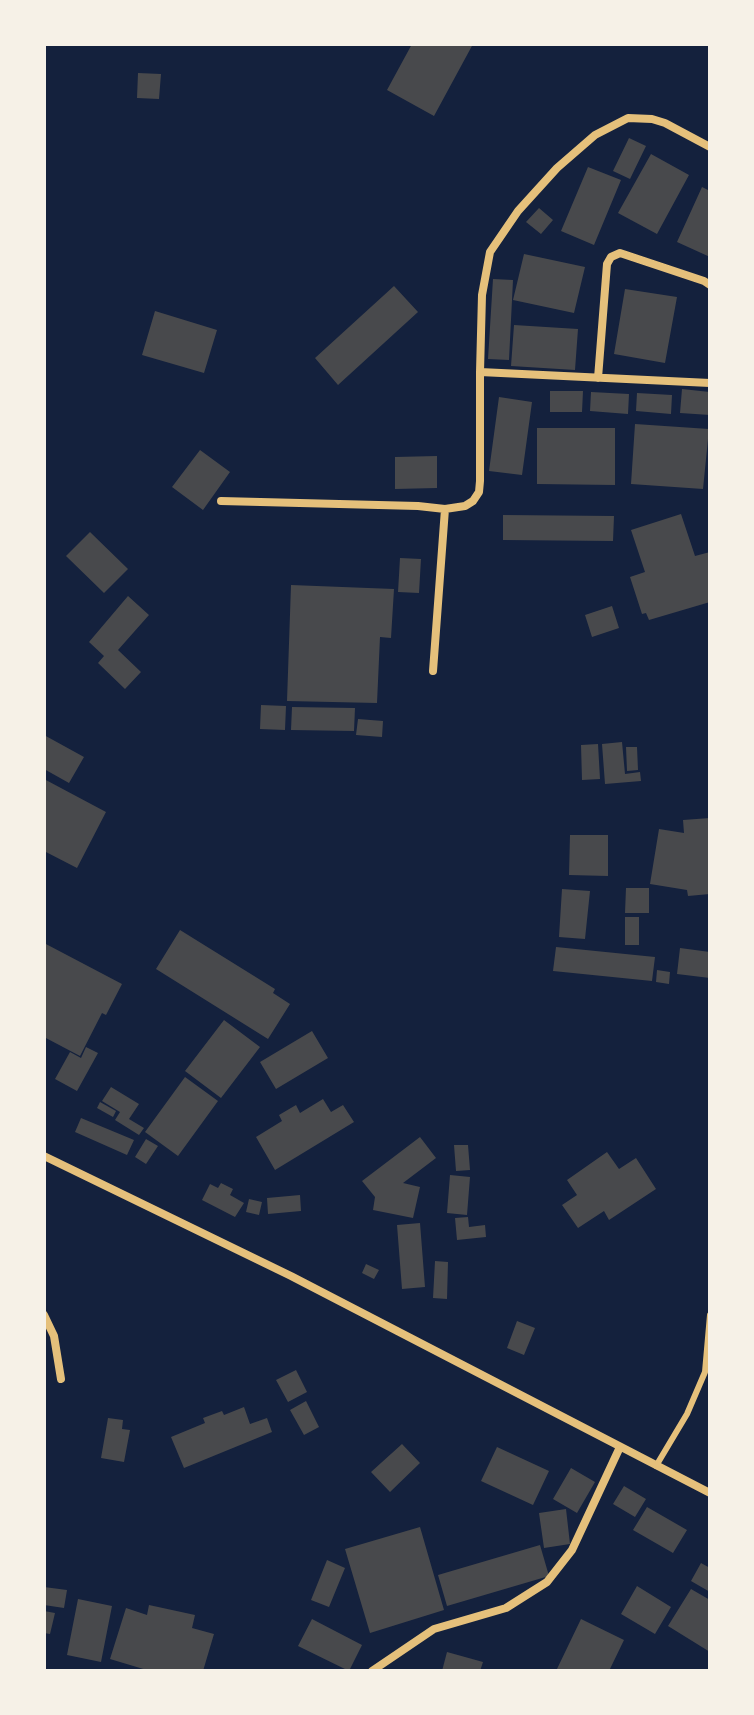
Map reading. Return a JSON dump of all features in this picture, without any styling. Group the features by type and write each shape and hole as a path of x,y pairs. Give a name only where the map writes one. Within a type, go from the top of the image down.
{"street":[{"path":"221,501 445,509 465,506 473,501 479,492 482,295 490,252 518,211 557,168 595,135 628,118 665,123 710,147"},
{"path":"598,378 607,264 611,257 620,253 710,285"},
{"path":"480,372 710,383"},
{"path":"433,671 445,509"},
{"path":"44,1156 291,1276 710,1493"},
{"path":"44,1315 54,1336 61,1379"},
{"path":"372,1671 434,1629 506,1608 547,1582 572,1550 620,1447"}],"lane":[{"path":"656,1466 687,1414 707,1372 710,1315"}],"building":[{"path":"412,44 473,44 434,116 387,90"},
{"path":"138,73 161,74 159,99 137,98"},
{"path":"629,138 646,146 630,179 613,171"},
{"path":"651,154 689,175 657,234 618,213"},
{"path":"588,167 621,180 594,245 561,231"},
{"path":"702,187 710,191 710,257 677,242"},
{"path":"539,208 553,220 541,234 526,222"},
{"path":"524,254 585,267 574,313 513,300"},
{"path":"493,279 513,280 509,360 488,359"},
{"path":"394,286 418,312 338,385 315,358"},
{"path":"625,289 677,297 665,363 614,354"},
{"path":"155,311 217,330 204,373 142,355"},
{"path":"514,325 578,329 575,370 511,366"},
{"path":"682,389 710,392 710,415 680,413"},
{"path":"550,391 583,391 582,412 550,412"},
{"path":"591,392 629,394 628,414 590,411"},
{"path":"637,393 672,395 671,414 636,411"},
{"path":"499,397 532,402 522,475 489,471"},
{"path":"635,424 709,429 703,489 631,484"},
{"path":"537,428 615,428 615,485 537,484"},
{"path":"200,450 230,472 203,510 172,487"},
{"path":"437,456 437,488 395,489 395,457"},
{"path":"681,514 695,556 710,552 710,602 649,620 646,613 642,614 630,577 645,572 631,530"},
{"path":"503,515 614,516 613,541 503,540"},
{"path":"90,532 128,569 104,593 66,556"},
{"path":"400,558 421,559 419,593 398,592"},
{"path":"291,585 394,589 391,638 380,637 377,703 287,701"},
{"path":"128,596 149,615 118,650 141,672 125,689 98,663 104,656 89,642"},
{"path":"612,606 619,628 592,637 585,615"},
{"path":"261,705 286,706 285,730 260,729"},
{"path":"292,707 355,708 354,731 291,730"},
{"path":"358,719 383,721 382,737 356,735"},
{"path":"44,735 84,757 69,783 44,769"},
{"path":"622,742 625,774 640,772 641,781 605,784 602,744"},
{"path":"598,744 600,779 582,780 581,745"},
{"path":"626,747 637,747 638,770 627,771"},
{"path":"44,779 106,812 77,868 44,851"},
{"path":"710,818 710,894 688,896 687,890 650,884 659,829 684,833 683,820"},
{"path":"570,835 608,835 608,876 569,875"},
{"path":"626,888 649,888 649,913 625,913"},
{"path":"562,889 590,891 585,939 559,937"},
{"path":"625,917 639,917 639,945 625,945"},
{"path":"180,930 275,989 273,993 290,1004 268,1039 156,969"},
{"path":"44,943 122,984 106,1015 102,1013 80,1056 44,1037"},
{"path":"556,947 655,957 652,981 553,971"},
{"path":"680,948 710,952 710,978 677,974"},
{"path":"657,970 670,972 669,984 656,982"},
{"path":"224,1020 260,1047 221,1098 185,1071"},
{"path":"312,1031 328,1058 276,1089 260,1062"},
{"path":"86,1047 98,1053 77,1091 55,1079 70,1052 81,1058"},
{"path":"185,1077 218,1101 178,1156 145,1132"},
{"path":"111,1087 139,1104 129,1119 144,1128 139,1135 115,1120 120,1112 102,1101"},
{"path":"323,1099 331,1112 343,1105 354,1122 275,1170 256,1137 282,1121 279,1115 296,1105 300,1113"},
{"path":"100,1102 116,1111 113,1117 97,1108"},
{"path":"81,1118 134,1140 127,1155 75,1132"},
{"path":"420,1137 436,1158 403,1183 420,1187 413,1218 373,1210 375,1197 362,1181"},
{"path":"146,1139 158,1146 146,1164 135,1157"},
{"path":"454,1145 468,1145 470,1170 456,1171"},
{"path":"607,1152 619,1169 636,1158 656,1189 609,1220 604,1211 578,1228 562,1205 577,1195 567,1180"},
{"path":"450,1175 470,1177 467,1215 447,1213"},
{"path":"221,1183 233,1189 230,1195 244,1203 235,1217 202,1200 210,1184 218,1188"},
{"path":"300,1195 301,1211 268,1214 267,1198"},
{"path":"249,1199 262,1202 259,1215 246,1212"},
{"path":"468,1217 469,1227 485,1225 486,1237 457,1240 455,1218"},
{"path":"420,1223 425,1287 402,1289 397,1225"},
{"path":"435,1261 448,1262 447,1299 433,1298"},
{"path":"366,1264 379,1270 374,1279 362,1273"},
{"path":"517,1321 535,1328 524,1355 507,1348"},
{"path":"296,1370 307,1392 288,1402 276,1380"},
{"path":"306,1401 319,1427 304,1435 290,1410"},
{"path":"244,1407 250,1424 267,1418 272,1432 184,1468 171,1437 205,1423 203,1418 222,1411 224,1415"},
{"path":"108,1418 123,1420 122,1429 130,1430 124,1462 101,1458"},
{"path":"402,1444 420,1463 390,1492 371,1472"},
{"path":"497,1447 549,1471 533,1505 481,1481"},
{"path":"571,1468 595,1482 577,1513 553,1499"},
{"path":"624,1486 646,1499 635,1517 613,1504"},
{"path":"647,1507 687,1530 673,1553 633,1530"},
{"path":"566,1509 570,1544 544,1548 539,1513"},
{"path":"420,1527 444,1610 370,1633 345,1549"},
{"path":"540,1545 549,1576 447,1606 438,1575"},
{"path":"327,1560 345,1568 329,1607 311,1600"},
{"path":"701,1563 710,1568 710,1592 691,1581"},
{"path":"637,1586 671,1607 655,1634 621,1614"},
{"path":"44,1587 67,1590 64,1608 44,1605"},
{"path":"691,1589 710,1600 710,1652 668,1626"},
{"path":"78,1599 112,1606 101,1662 67,1655"},
{"path":"149,1605 195,1615 192,1628 214,1634 203,1671 150,1671 110,1659 126,1608 147,1615"},
{"path":"44,1611 55,1613 50,1634 44,1633"},
{"path":"312,1619 362,1645 349,1671 298,1646"},
{"path":"581,1619 624,1640 609,1671 556,1671"},
{"path":"447,1652 483,1662 480,1671 442,1671"}]}
